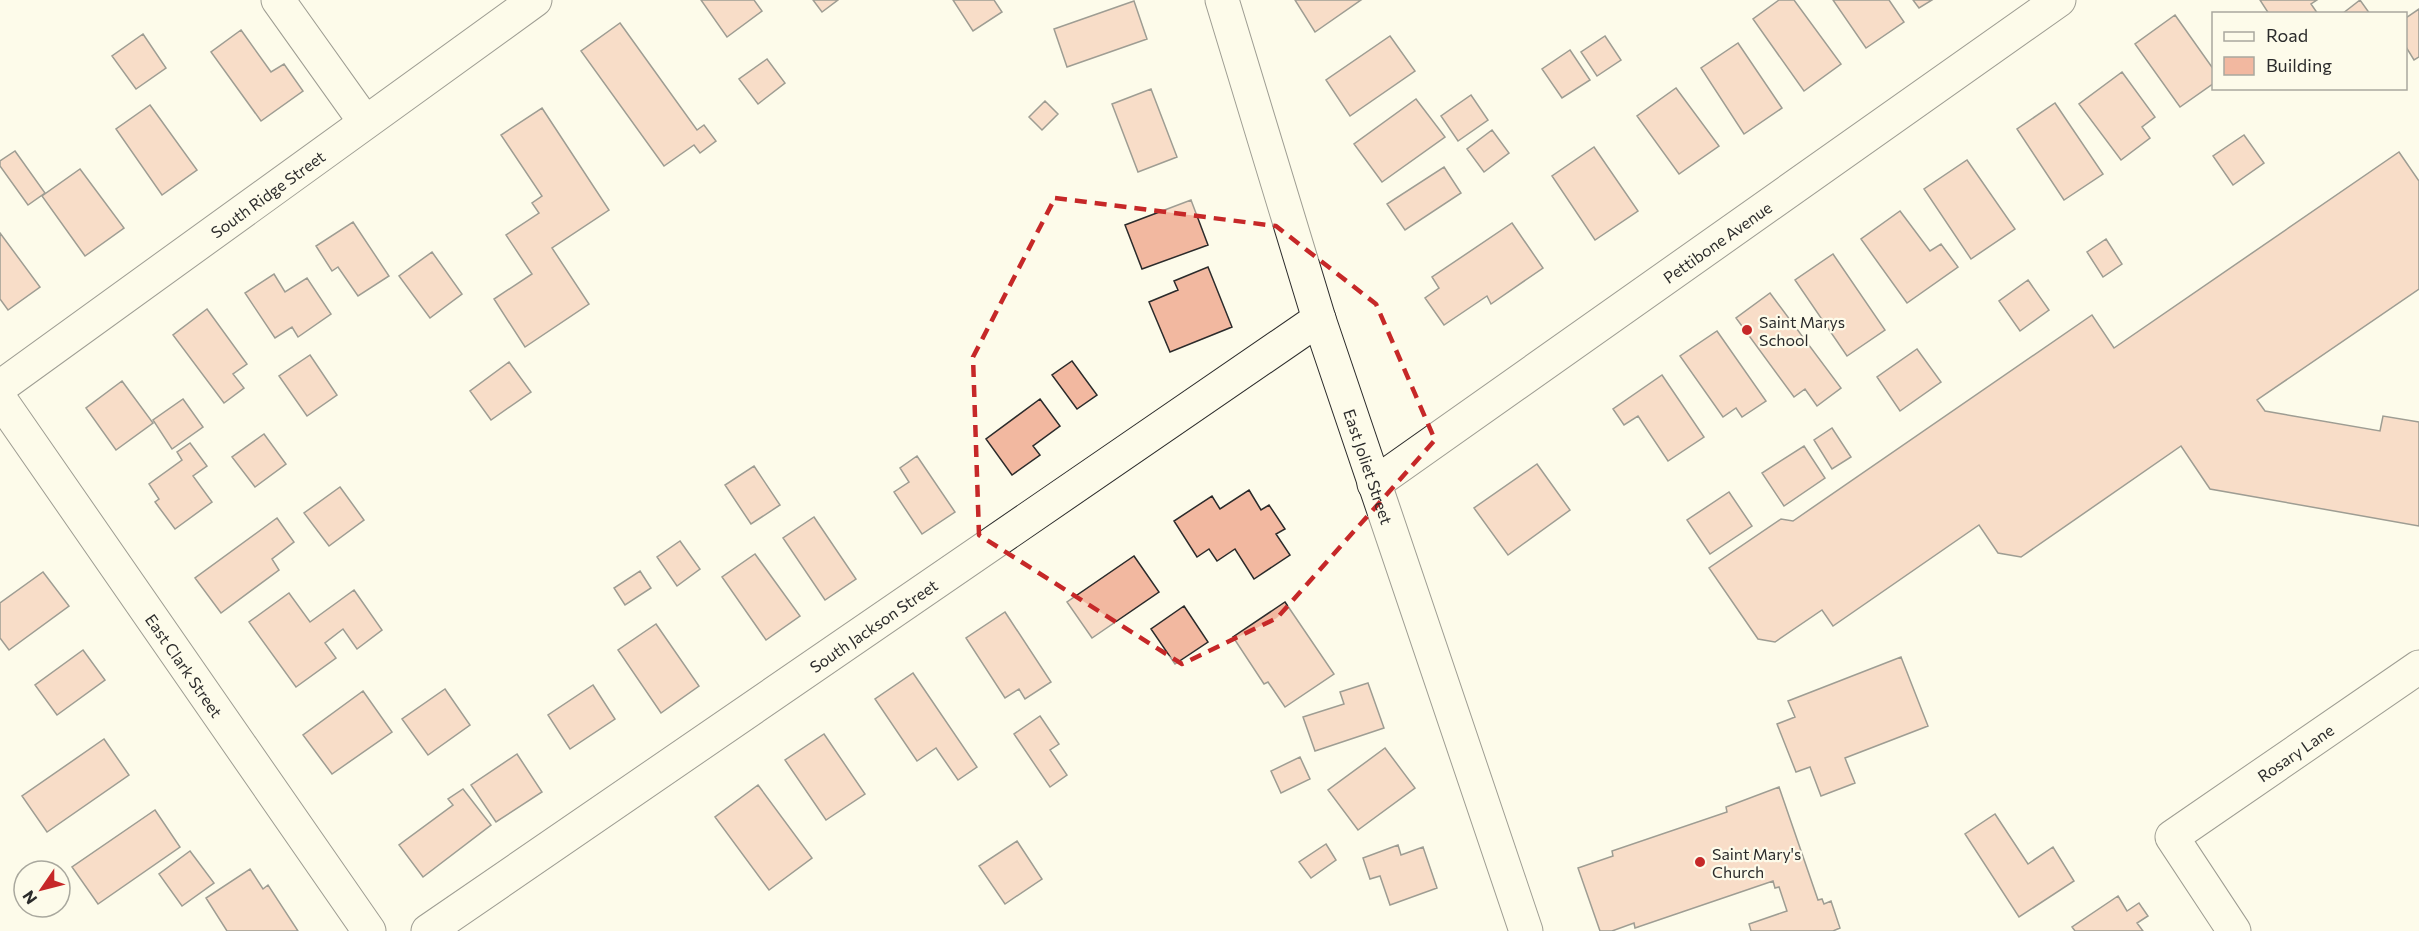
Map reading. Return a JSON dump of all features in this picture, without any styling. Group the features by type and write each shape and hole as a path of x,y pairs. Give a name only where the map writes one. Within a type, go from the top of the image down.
{"street":[{"path":"278,0 365,122"},
{"name":"South Ridge Street","path":"0,387 535,0"},
{"name":"East Joliet Street","path":"1222,0 1319,319 1526,931"},
{"name":"Pettibone Avenue","path":"1374,484 2060,0"},
{"name":"South Jackson Street","path":"428,931 1319,319"},
{"name":"East Clark Street","path":"0,399 369,931"},
{"name":"Rosary Lane","path":"2234,931 2172,837 2419,667"}],"highlighted area":[{"path":"1055,198 1276,226 1376,304 1435,440 1277,618 1182,664 979,535 973,357"}],"building":[{"path":"701,0 754,0 762,11 727,37"},
{"path":"813,0 838,0 822,12"},
{"path":"953,0 994,0 1002,12 973,31"},
{"path":"1295,0 1361,0 1315,32"},
{"path":"1779,0 1794,0 1841,64 1804,91 1753,19"},
{"path":"1833,0 1889,0 1904,22 1866,48"},
{"path":"1913,0 1932,0 1919,8"},
{"path":"2260,0 2317,0 2311,4 2317,12 2268,12"},
{"path":"2360,0 2369,12 2345,12"},
{"path":"1134,1 1147,39 1067,67 1054,29"},
{"path":"2419,9 2419,57 2414,60 2407,49 2407,17"},
{"path":"2175,15 2212,67 2212,84 2180,107 2135,44"},
{"path":"620,23 697,130 704,125 716,141 700,153 694,145 664,166 581,51"},
{"path":"241,30 271,72 284,64 303,91 261,121 211,52"},
{"path":"143,34 166,68 136,89 112,56"},
{"path":"1390,36 1415,71 1350,116 1326,80"},
{"path":"1605,36 1621,60 1597,76 1581,52"},
{"path":"1738,43 1782,108 1744,134 1701,68"},
{"path":"1570,50 1590,80 1562,98 1542,69"},
{"path":"767,59 785,83 758,104 739,79"},
{"path":"2122,72 2155,117 2142,127 2150,138 2121,160 2079,104"},
{"path":"1676,88 1719,146 1679,174 1637,116"},
{"path":"1151,89 1177,157 1138,172 1112,104"},
{"path":"1471,95 1488,120 1458,141 1441,116"},
{"path":"1416,99 1445,137 1382,182 1354,144"},
{"path":"1045,101 1058,114 1042,130 1029,117"},
{"path":"2055,103 2103,174 2064,200 2017,129"},
{"path":"150,105 197,170 162,195 116,129"},
{"path":"542,108 609,210 552,248 589,304 525,347 494,299 532,274 506,235 539,213 532,203 542,196 501,135"},
{"path":"1492,130 1509,153 1484,172 1467,149"},
{"path":"2244,135 2264,163 2233,185 2213,156"},
{"path":"1594,147 1638,211 1595,240 1552,176"},
{"path":"15,151 45,193 28,205 0,166 0,161"},
{"path":"2399,152 2419,181 2419,289 2257,400 2265,411 2380,431 2383,416 2419,422 2419,526 2210,489 2181,446 2021,557 1998,553 1979,525 1833,626 1822,610 1775,642 1758,639 1709,568 1781,519 1793,521 2092,315 2114,348"},
{"path":"1967,160 2015,229 1971,259 1924,189"},
{"path":"1444,167 1461,193 1405,230 1387,204"},
{"path":"80,169 124,228 85,256 42,196"},
{"path":"1191,200 1208,245 1142,269 1125,225"},
{"path":"1900,211 1930,251 1941,244 1958,267 1907,303 1861,239"},
{"path":"353,222 389,276 358,296 338,267 332,271 316,246"},
{"path":"1512,223 1543,268 1491,304 1487,296 1444,325 1425,298 1439,288 1432,277"},
{"path":"0,233 40,287 8,310 0,299"},
{"path":"2106,239 2122,264 2103,277 2087,252"},
{"path":"432,252 462,294 430,318 399,276"},
{"path":"1833,254 1885,330 1847,356 1795,280"},
{"path":"1208,267 1232,327 1170,352 1149,302 1178,290 1174,281"},
{"path":"274,274 285,292 307,278 331,314 298,337 292,327 275,338 245,293"},
{"path":"2028,280 2049,310 2020,331 1999,301"},
{"path":"1770,293 1841,388 1817,406 1805,389 1794,397 1736,318"},
{"path":"207,309 247,364 233,374 244,388 224,403 173,335"},
{"path":"1717,331 1766,401 1742,417 1736,408 1723,417 1680,356"},
{"path":"1917,349 1941,382 1900,411 1877,377"},
{"path":"310,355 337,395 307,416 279,376"},
{"path":"1072,361 1097,395 1077,409 1052,375"},
{"path":"509,362 531,392 491,420 470,391"},
{"path":"1662,375 1704,437 1668,461 1638,416 1624,425 1613,409"},
{"path":"122,381 153,423 116,450 86,408"},
{"path":"183,399 203,427 172,449 153,420"},
{"path":"1040,399 1060,426 1033,446 1040,455 1012,475 986,439"},
{"path":"1832,428 1851,457 1832,469 1814,440"},
{"path":"264,434 286,464 255,487 232,457"},
{"path":"190,443 207,466 193,476 212,502 175,529 155,502 159,499 149,484 182,460 177,452"},
{"path":"1804,446 1825,478 1784,506 1762,473"},
{"path":"917,456 955,512 922,534 894,492 909,482 900,468"},
{"path":"1537,464 1570,510 1508,555 1474,508"},
{"path":"754,466 780,505 751,524 725,485"},
{"path":"340,487 364,520 329,546 304,513"},
{"path":"1249,490 1261,510 1269,505 1285,529 1276,534 1290,555 1254,579 1235,549 1217,561 1209,549 1197,557 1174,521 1212,496 1220,509"},
{"path":"1729,492 1752,526 1710,554 1687,520"},
{"path":"814,517 856,579 825,600 783,538"},
{"path":"277,518 294,542 272,559 279,570 221,613 195,578"},
{"path":"680,541 700,569 677,586 657,557"},
{"path":"755,554 800,616 766,640 722,577"},
{"path":"1134,556 1159,592 1092,638 1067,602"},
{"path":"640,571 651,588 625,605 614,588"},
{"path":"43,572 69,606 9,650 0,638 0,603"},
{"path":"354,590 382,630 357,649 343,629 325,643 336,658 296,687 249,622 289,593 310,622"},
{"path":"1285,602 1334,674 1285,707 1268,682 1264,684 1233,637"},
{"path":"1184,606 1208,642 1175,664 1151,629"},
{"path":"1005,612 1051,682 1025,699 1019,689 1005,698 966,638"},
{"path":"656,624 699,686 661,713 618,650"},
{"path":"83,650 105,680 57,715 35,685"},
{"path":"1901,657 1928,726 1845,758 1855,783 1821,796 1810,767 1796,772 1777,724 1795,717 1788,701"},
{"path":"913,673 977,767 958,780 936,748 917,761 875,699"},
{"path":"1368,683 1384,728 1315,751 1303,717 1344,704 1340,692"},
{"path":"593,685 615,719 570,749 548,715"},
{"path":"445,689 470,725 428,755 402,719"},
{"path":"363,691 392,732 332,774 303,735"},
{"path":"1040,716 1059,744 1050,750 1067,775 1050,787 1014,734"},
{"path":"824,734 865,794 826,820 785,760"},
{"path":"104,739 129,775 47,832 22,796"},
{"path":"1385,748 1415,788 1358,830 1328,790"},
{"path":"517,754 542,792 496,822 471,785"},
{"path":"1300,757 1310,779 1281,793 1271,771"},
{"path":"758,785 812,858 769,890 715,817"},
{"name":"Saint Mary's Church","path":"1779,787 1818,900 1822,899 1824,904 1831,901 1840,928 1833,931 1751,931 1749,924 1787,911 1779,887 1775,888 1773,881 1635,928 1634,923 1612,931 1600,931 1578,868 1613,856 1612,851 1727,812 1726,807"},
{"path":"463,789 491,825 423,877 399,845 453,805 448,799"},
{"path":"155,810 180,847 98,904 72,867"},
{"path":"1995,814 2028,864 2053,847 2074,881 2019,917 1965,834"},
{"path":"1017,841 1042,879 1005,904 979,866"},
{"path":"1326,844 1336,860 1311,878 1299,862"},
{"path":"1398,845 1401,855 1423,847 1437,888 1390,905 1380,876 1370,879 1363,858"},
{"path":"190,851 214,883 182,906 159,874"},
{"path":"250,869 263,889 268,885 298,931 227,931 206,898"},
{"path":"2118,896 2127,911 2139,903 2148,916 2137,923 2143,931 2075,931 2072,927"}],"place":[{"name":"Saint Marys School","path":"1747,330"},
{"name":"Saint Mary's Church","path":"1700,862"}]}
